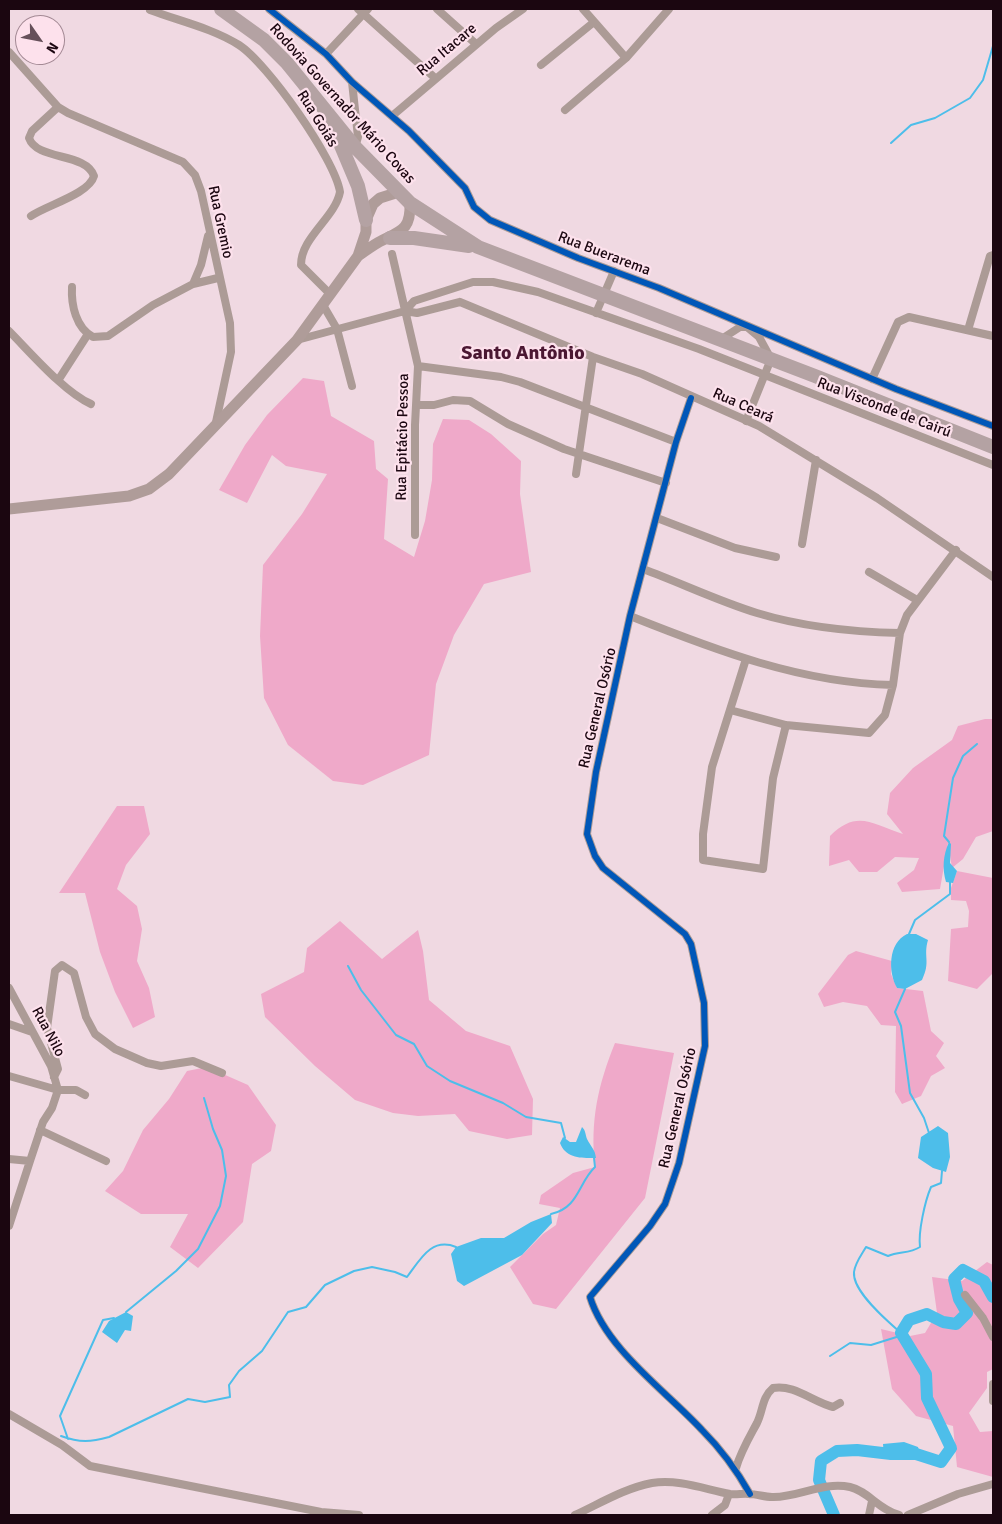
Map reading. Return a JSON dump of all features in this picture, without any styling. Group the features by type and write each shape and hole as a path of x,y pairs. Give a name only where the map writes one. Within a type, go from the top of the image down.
{"highway":[{"name":"Rodovia Governador Mário Covas","path":"222,9 264,40 287,64 355,147 398,192 410,203 478,247 603,297 771,359 993,447"},
{"path":"330,116 358,186 366,226"},
{"path":"384,240 414,238 478,247"}],"main road":[{"path":"9,509 116,498 149,489 169,474 297,340 358,256 373,204 380,198 398,192"},
{"path":"358,256 407,225 411,216 410,203"},
{"path":"366,226 384,240"}],"street":[{"name":"Rua Buerarema","path":"269,9 326,54 352,82 392,116 465,188 474,207 482,214 521,234 659,288 872,379 993,426"},
{"path":"437,9 476,44"},
{"name":"Rua Itacare","path":"392,116 476,44 524,9"},
{"path":"584,9 626,58"},
{"path":"564,110 626,58 669,9"},
{"name":"Rua Goiás","path":"150,10 219,34 241,46 280,87 314,138 336,178 340,192 334,205 302,254 301,265 330,294"},
{"path":"326,54 363,10 435,78"},
{"path":"542,65 594,22"},
{"name":"Rua Gremio","path":"9,52 58,107 80,119 172,156 190,167 201,191 218,278 230,323 232,345 229,367 215,427"},
{"path":"352,82 358,136 355,147"},
{"path":"31,216 43,207 74,195 90,184 94,176 90,170 66,157 42,151 30,142 29,138 32,131 58,107"},
{"path":"193,284 201,265 209,232"},
{"name":"Rua Epitácio Pessoa","path":"392,254 418,366 415,534"},
{"path":"968,330 992,255"},
{"path":"405,311 414,301 480,282 507,284 538,292 596,313 614,271"},
{"path":"72,287 76,316 88,334 97,338 108,336 153,305 193,284 218,278"},
{"path":"297,340 405,311 417,313 460,302 465,285"},
{"name":"Rua Ceará","path":"460,302 593,357 642,374 691,398 746,420 816,460 956,550 993,577"},
{"path":"323,305 337,330 352,386"},
{"name":"Rua Visconde de Cairú","path":"596,313 765,375 993,465"},
{"path":"872,379 898,322 902,319 909,317 993,336"},
{"path":"719,340 740,327 747,327 759,337 771,359 746,420"},
{"path":"9,331 26,351 80,398 91,404"},
{"path":"58,379 88,334"},
{"path":"576,474 593,357"},
{"path":"418,366 501,377 676,442"},
{"name":"Rua General Osório","path":"691,398 676,442 630,616 596,772 587,834 592,850 603,868 685,934 691,944 704,1003 705,1046 680,1163 666,1204 650,1226 590,1297 594,1312 612,1338 704,1431 736,1468 750,1494"},
{"path":"416,405 434,405 453,400 470,401 508,424 578,454 666,483"},
{"path":"802,544 816,460"},
{"path":"657,518 736,548 776,557"},
{"path":"730,710 786,726 869,733 886,715 893,685 900,634 907,615 956,550"},
{"path":"643,569 732,604 782,620 854,632 900,634"},
{"path":"869,572 917,600"},
{"path":"630,616 691,641 746,660 842,681 893,685"},
{"path":"746,660 712,767 703,834 703,860 763,869 773,778 786,726"},
{"path":"54,1077 58,1070 47,1028 56,971 62,965 74,973 86,1018 95,1034 115,1049 147,1063 160,1066 193,1061 222,1073"},
{"name":"Rua Nilo","path":"9,988 42,1048 58,1090"},
{"path":"9,1024 32,1032"},
{"path":"9,1076 58,1090 76,1090 85,1095"},
{"path":"9,1226 40,1130 52,1108 58,1090"},
{"path":"40,1130 106,1161"},
{"path":"9,1158 30,1161"},
{"path":"965,1295 983,1318 993,1337"},
{"path":"993,1384 993,1401"},
{"path":"736,1468 747,1437 758,1422 764,1402 773,1388 782,1386 821,1404 833,1407 840,1403"},
{"path":"9,1414 23,1420 62,1445 90,1466 321,1512 360,1515"},
{"path":"575,1515 631,1489 651,1483 686,1483 729,1494 750,1494 773,1498 832,1485 853,1487 890,1513 899,1515"},
{"path":"908,1515 958,1494 993,1484"},
{"path":"712,1515 725,1505 729,1494"},
{"path":"869,1515 872,1501"}],"shaded area":[{"path":"303,378 324,381 331,416 374,441 376,469 388,479 384,539 414,557 425,521 432,480 433,444 443,419 469,420 491,434 521,461 520,494 531,572 484,584 454,635 436,684 429,755 363,785 333,781 288,745 264,698 260,636 263,565 302,514 327,474 286,466 272,455 247,503 219,490 245,445 267,415"},
{"path":"985,719 993,719 993,831 976,837 963,859 952,868 948,843 940,889 902,892 897,883 914,870 919,858 895,857 877,872 859,872 849,860 829,866 830,836 848,823 865,821 903,834 887,814 890,793 913,768 952,740 958,726"},
{"path":"117,806 144,806 150,834 126,865 117,889 137,906 142,929 137,961 149,988 155,1017 133,1028 115,992 100,952 85,893 59,893"},
{"path":"957,871 993,878 993,973 977,989 948,981 951,929 968,927 969,911 966,901 951,900 951,888"},
{"path":"340,921 382,959 418,930 423,951 429,1000 466,1031 510,1046 533,1099 532,1135 507,1139 469,1131 455,1114 418,1116 393,1113 355,1100 315,1066 265,1017 261,994 304,972 307,948"},
{"path":"856,951 892,961 891,974 897,988 923,991 931,1031 944,1043 936,1056 945,1068 931,1076 921,1096 902,1104 895,1092 896,1026 881,1025 867,1006 843,1002 824,1007 818,994 848,955"},
{"path":"615,1043 674,1053 645,1198 556,1309 533,1304 510,1267 543,1234 556,1225 560,1208 539,1204 541,1195 573,1173 595,1167 594,1134 597,1104 604,1074"},
{"path":"207,1067 248,1085 276,1125 271,1151 252,1164 243,1222 198,1268 170,1247 188,1214 141,1214 105,1191 123,1171 143,1130 169,1099 187,1071"},
{"path":"987,1262 993,1265 993,1369 987,1372 987,1388 969,1413 980,1432 993,1431 993,1477 957,1467 953,1426 916,1416 892,1389 881,1329 910,1336 925,1333 937,1313 932,1277 962,1281"}],"water":[{"path":"949,842 951,844 950,863 957,871 953,883 946,882 944,872 944,857"},
{"path":"907,934 916,934 928,940 925,974 922,980 905,989 897,988 891,966 896,944"},
{"path":"938,1126 948,1133 950,1157 946,1172 933,1168 918,1158 921,1137"},
{"path":"582,1127 596,1158 570,1155 560,1143 563,1137 570,1142 576,1142"},
{"path":"551,1214 552,1223 522,1255 464,1286 457,1281 451,1254 456,1247 481,1238 504,1238 531,1222"},
{"path":"126,1312 133,1316 131,1331 125,1330 117,1343 102,1332 109,1321"},
{"path":"904,1442 918,1447 920,1454 913,1460 907,1456 889,1459 884,1457 883,1444"}],"waterway":[{"path":"891,143 911,125 935,118 970,98 983,80 993,46"},
{"path":"949,842 944,836 953,778 963,756 977,744"},
{"path":"909,934 915,920 950,894 950,882"},
{"path":"348,966 361,990 396,1035 414,1044 427,1066 450,1081 503,1103 526,1117 561,1123 565,1138"},
{"path":"905,989 895,1012 901,1026 910,1093 924,1118 929,1133"},
{"path":"126,1312 176,1271 198,1249 220,1206 226,1176 222,1150 213,1129 204,1098"},
{"path":"551,1214 560,1211 573,1201 589,1173 595,1167 594,1158"},
{"path":"901,1333 864,1296 855,1280 854,1272 866,1247 888,1256 912,1251 920,1247 921,1225 926,1200 931,1187 941,1183 942,1171"},
{"path":"61,1436 80,1441 103,1439 188,1399 205,1402 230,1397 229,1385 239,1371 262,1351 288,1312 306,1307 325,1285 354,1271 372,1267 395,1272 407,1277 422,1257 433,1248 440,1245 456,1247"},
{"path":"834,1515 819,1480 821,1461 837,1451 857,1450 891,1454 916,1454 941,1462 951,1448 927,1398 926,1374 901,1333 909,1320 927,1314 943,1322 956,1324 967,1313 959,1299 954,1279 963,1270 984,1281 993,1297"},
{"path":"68,1439 60,1416 103,1320 114,1318"},
{"path":"830,1356 850,1343 871,1345 903,1335"}],"cycle path":[{"path":"269,9 326,54 352,82 409,131 465,188 474,207 490,220 578,258 659,288 896,389 993,426"},
{"path":"691,398 676,442 630,616 596,772 587,834 595,856 603,868 685,934 691,944 704,1003 705,1046 679,1163 665,1204 650,1226 590,1297 598,1316 623,1352 709,1437 728,1460 750,1494"}],"district":[{"name":"Santo Antônio","path":"523,354"}]}
